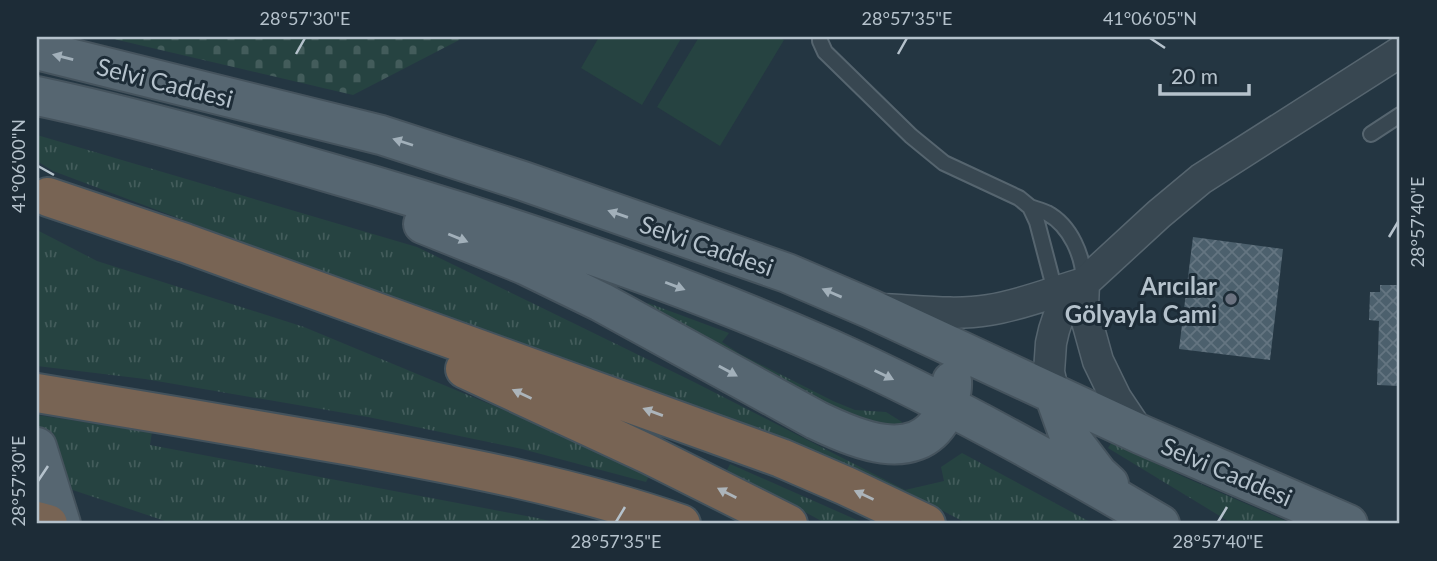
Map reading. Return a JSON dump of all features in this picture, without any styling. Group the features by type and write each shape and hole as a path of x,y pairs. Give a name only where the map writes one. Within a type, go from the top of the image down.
{"highway":[{"path":"42,194 113,229 329,312 491,380 788,524"},
{"path":"42,194 225,257 781,458 926,524"},
{"path":"37,393 465,466 591,496 681,524"},
{"path":"37,521 48,524"}],"main road":[{"name":"Selvi Caddesi","path":"37,50 381,135 523,181 787,273 871,309 1140,434 1348,524"},
{"name":"Selvi Caddesi","path":"37,96 153,123 462,212 650,276 830,349 947,406 1068,470 1150,518"},
{"path":"237,146 297,175 525,265 601,302 849,436 897,445 928,435 947,406 953,387 950,364 939,341"},
{"path":"1054,394 1069,436 1098,474 1150,518"},
{"path":"37,447 61,524"}],"street":[{"path":"1054,394 1049,372 1054,330 1068,302 1084,282 1201,179 1400,52"},
{"path":"871,309 971,312 990,310 1084,282"},
{"path":"1084,282 1083,307 1098,362 1116,398 1140,434"}],"lane":[{"path":"820,37 825,52 935,157 1019,198 1060,223 1079,250 1084,267 1084,282"},
{"path":"1371,134 1400,116"},
{"path":"1031,207 1055,291"}],"green space":[{"path":"105,37 465,37 353,95"},
{"path":"599,37 682,37 642,105 581,68"},
{"path":"699,37 779,37 784,40 720,146 657,107"},
{"path":"37,135 417,247 694,382 905,490 944,481 941,467 962,453 1094,524 968,524 905,491 53,171 37,161"},
{"path":"37,230 97,261 304,327 533,422 649,476 646,482 522,449 368,417 145,379 37,366"},
{"path":"648,303 729,333 722,342 740,354 855,410 886,412 902,422 900,429 846,415 646,308"},
{"path":"37,415 152,432 150,445 562,524 174,524 37,478"},
{"path":"1112,442 1184,477 1293,524 1233,524 1108,448"},
{"path":"730,464 866,524 827,524 727,470"}],"building":[{"name":"Arıcılar Gölyayla Cami","path":"1193,237 1283,249 1270,360 1179,349"},
{"path":"1380,285 1400,285 1400,386 1377,385 1379,321 1369,320 1370,292 1380,292"}],"place":[{"name":"Arıcılar Gölyayla Cami","path":"1231,299"}]}
